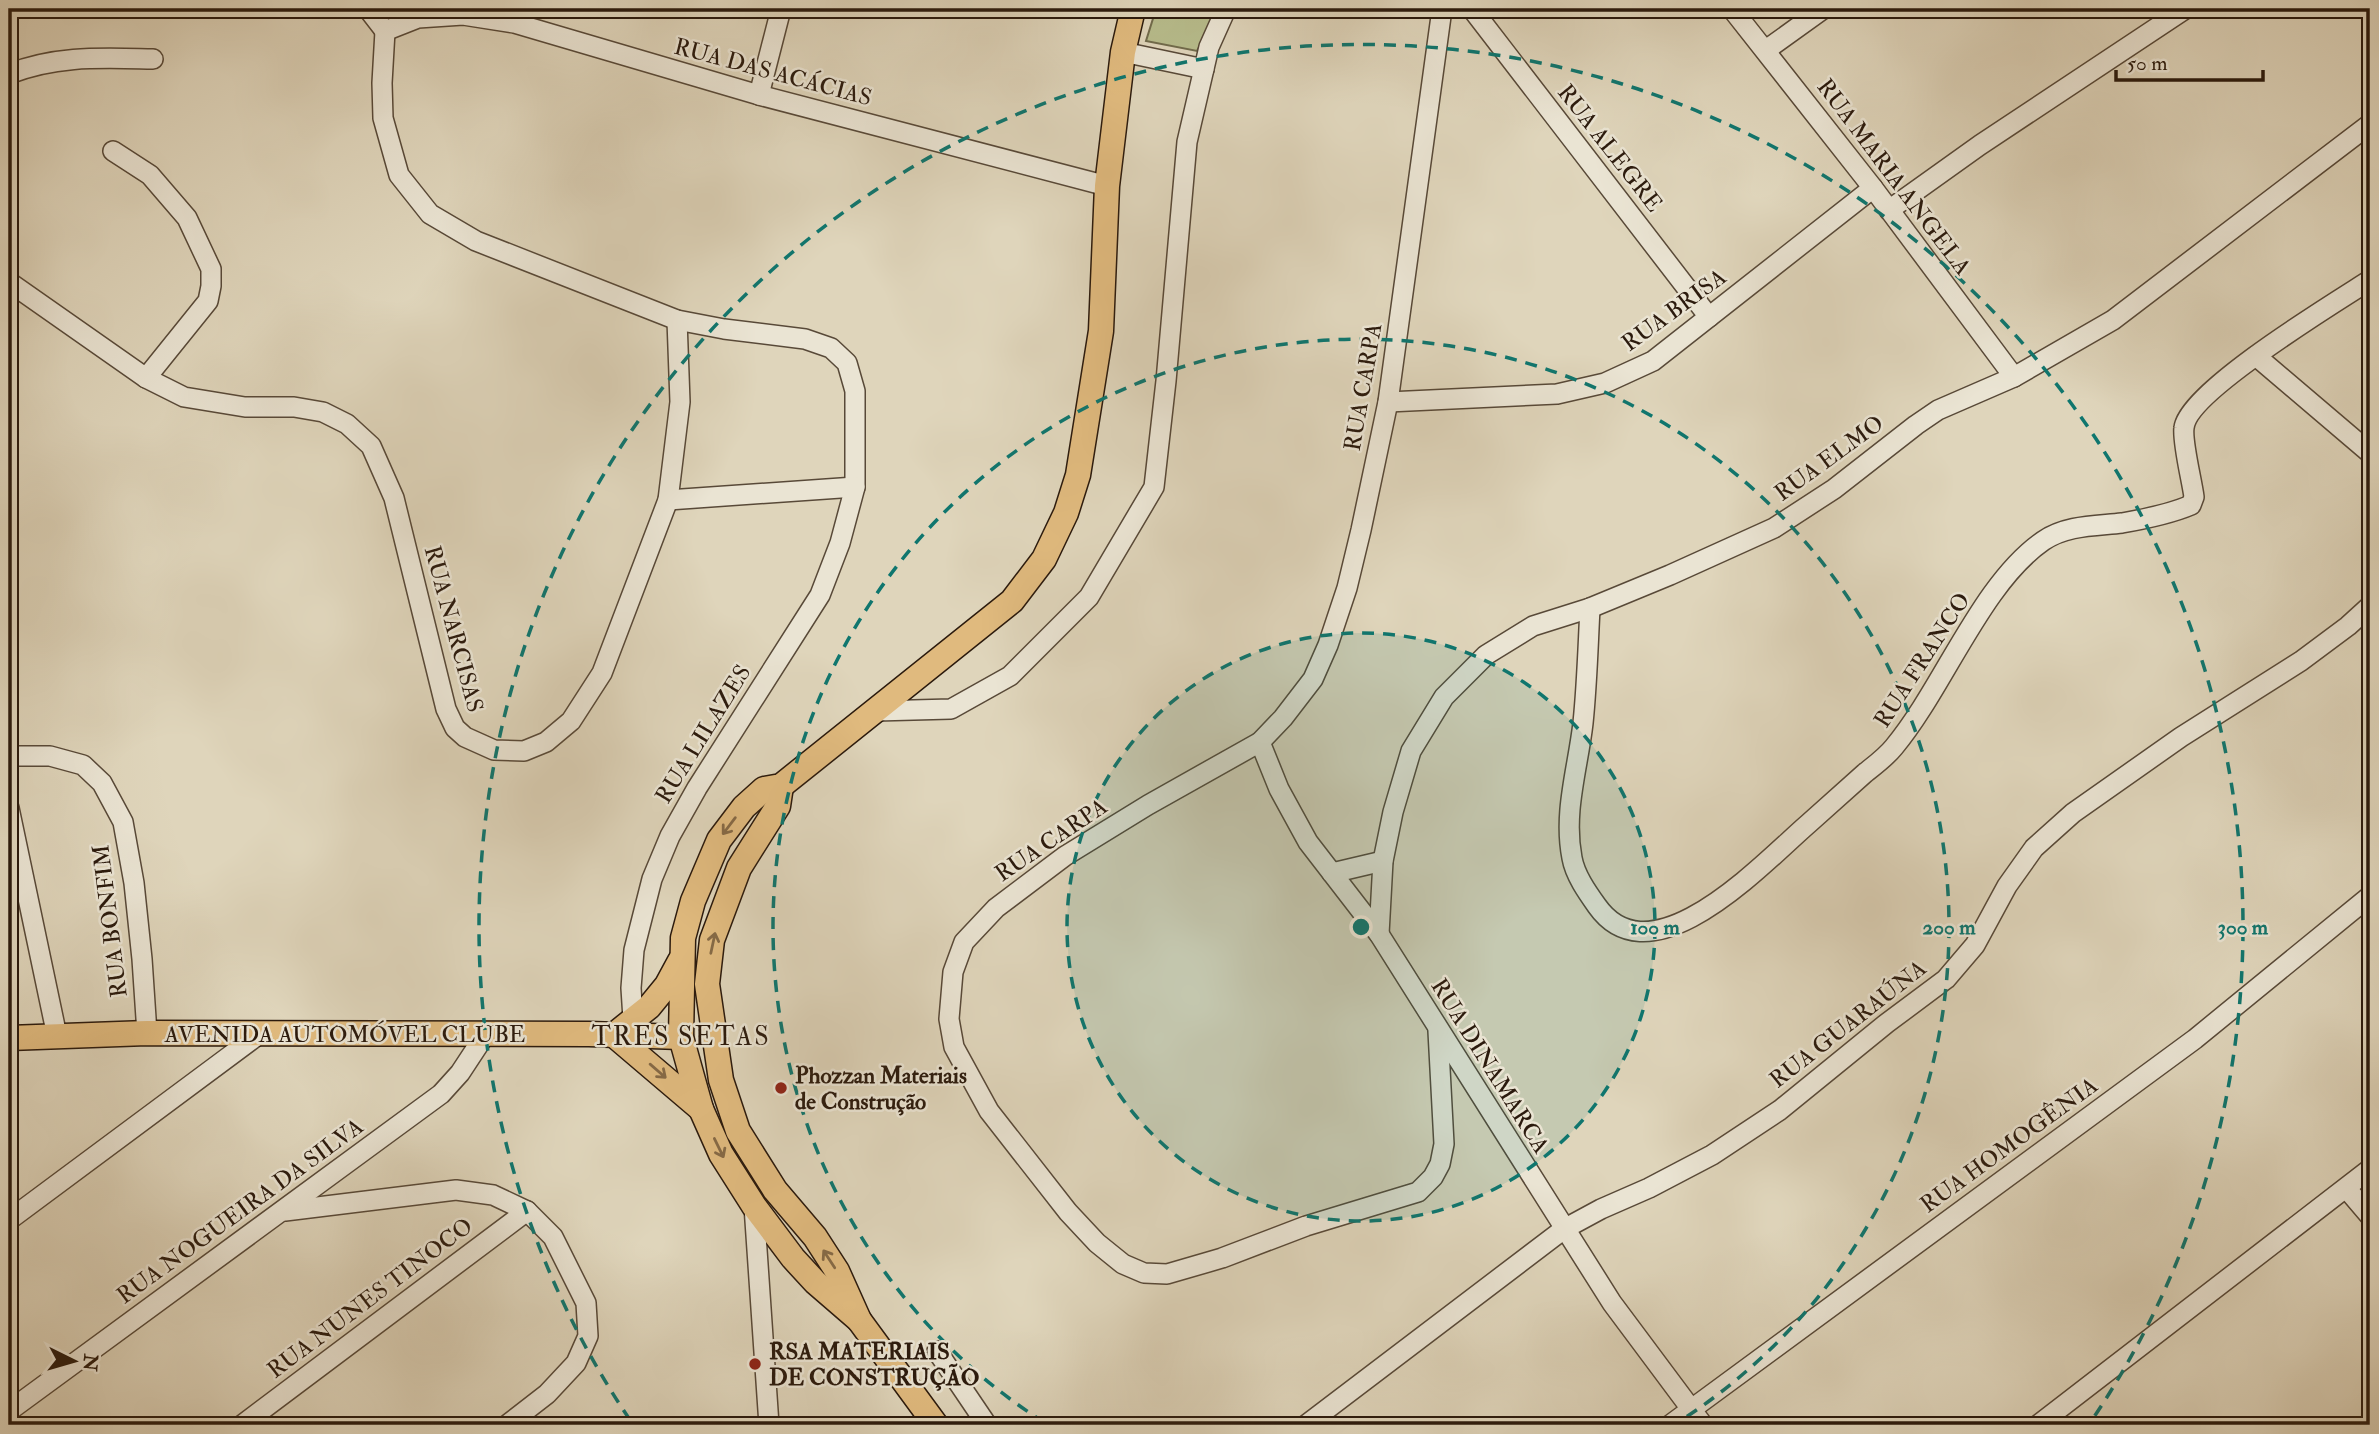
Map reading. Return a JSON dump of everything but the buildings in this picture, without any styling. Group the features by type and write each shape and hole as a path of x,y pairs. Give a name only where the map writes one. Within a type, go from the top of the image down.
{"main road":[{"path":"936,1425 859,1320 801,1266 754,1206 721,1154 701,1109 681,1037 683,938 693,901 719,839 744,807 764,789 781,786 1012,601 1044,559 1066,513 1078,475 1101,331 1107,186 1123,52 1133,9"},
{"path":"781,786 778,806 739,868 712,940 707,984 721,1080 738,1130 775,1190 815,1237 837,1271 859,1320"},
{"path":"681,959 667,985 649,1007 614,1035 701,1109"},
{"path":"681,1037 707,984"},
{"name":"AVENIDA AUTOMÓVEL CLUBE","path":"9,1038 147,1033 681,1037"},
{"path":"681,1037 721,1080"}],"street":[{"path":"368,9 385,31"},
{"path":"759,95 781,9"},
{"path":"876,710 951,709 1010,676 1089,597 1154,487 1187,142 1209,47 1226,9"},
{"name":"RUA CARPA","path":"1438,1031 1444,1144 1440,1164 1433,1177 1418,1192 1328,1218 1222,1258 1167,1274 1144,1273 1123,1264 1097,1244 1042,1180 989,1111 954,1047 949,1019 953,972 964,942 996,908 1065,856 1148,805 1260,742 1283,718 1313,679 1328,645 1347,588 1362,530 1388,402 1442,9"},
{"name":"RUA ALEGRE","path":"1472,9 1709,317"},
{"name":"RUA MARIA ANGELA","path":"1732,9 1873,188 2014,377"},
{"path":"1766,50 1823,9"},
{"path":"1889,210 1979,145 2185,9"},
{"name":"RUA DAS ACÁCIAS","path":"385,31 418,18 463,15 514,23 759,95 1107,186"},
{"name":"RUA LILAZES","path":"385,31 383,118 399,175 430,214 476,241 677,320 805,339 831,348 847,363 855,391 855,487 840,543 820,595 697,788 666,846 652,879 634,950 631,988 633,1019"},
{"path":"1123,52 1204,69"},
{"path":"9,74 44,63 87,57 153,59"},
{"name":"RUA ELMO","path":"1379,934 1384,861 1393,812 1411,751 1444,697 1486,655 1533,626 1590,608 1774,528 1834,489 1938,410 2014,377 2113,320 2370,124"},
{"path":"113,151 150,175 187,218 211,269 208,301 146,378"},
{"name":"RUA BRISA","path":"1388,402 1557,394 1605,383 1653,361 1873,188"},
{"name":"RUA FRANCO","path":"1590,608 1583,724 1568,814 1572,860 1585,889 1604,915 1622,927 1645,933 1695,916 1740,885 1893,749 1934,691 1985,606 2017,565 2044,540 2074,528 2125,522 2191,505 2194,497 2183,427 2193,408 2224,378 2370,280"},
{"name":"RUA NARCISAS","path":"9,282 146,378 184,397 245,407 294,407 323,412 347,424 370,446 394,498 446,709 455,728 465,737 494,750 524,751 546,742 570,721 602,673 668,500 680,402 677,320"},
{"path":"2256,356 2370,453"},
{"path":"668,500 855,487"},
{"name":"RUA GUARAÚNA","path":"1306,1425 1564,1230 1712,1155 1780,1110 1946,979 1975,945 2007,886 2034,848 2073,813 2180,737 2301,661 2370,606"},
{"name":"RUA DINAMARCA","path":"1260,742 1279,789 1308,842 1379,934 1612,1303 1697,1417"},
{"name":"RUA BONFIM","path":"9,757 50,757 83,765 102,783 123,822 134,883 147,1033"},
{"path":"9,808 57,1035"},
{"path":"1332,873 1384,861"},
{"name":"RUA HOMOGÊNIA","path":"1671,1425 1697,1417 2195,1039 2370,896"},
{"path":"9,1220 258,1035"},
{"name":"RUA NOGUEIRA DA SILVA","path":"9,1411 441,1094 460,1073 485,1035"},
{"path":"2038,1425 2370,1169"},
{"path":"2347,1189 2370,1216"},
{"path":"281,1212 456,1190 494,1195 527,1211 552,1237 586,1303 588,1336 576,1363 547,1394 507,1425"},
{"path":"754,1206 769,1425"},
{"name":"RUA NUNES TINOCO","path":"242,1425 527,1211"},
{"path":"937,1351 988,1425"}],"green space":[{"path":"1156,9 1220,9 1197,51 1146,41"}],"place":[{"name":"Phozzan Materiais de Construção","path":"781,1088"},
{"name":"RSA MATERIAIS DE CONSTRUÇÃO","path":"755,1364"}],"district":[{"name":"TRES SETAS","path":"681,1037"}]}
